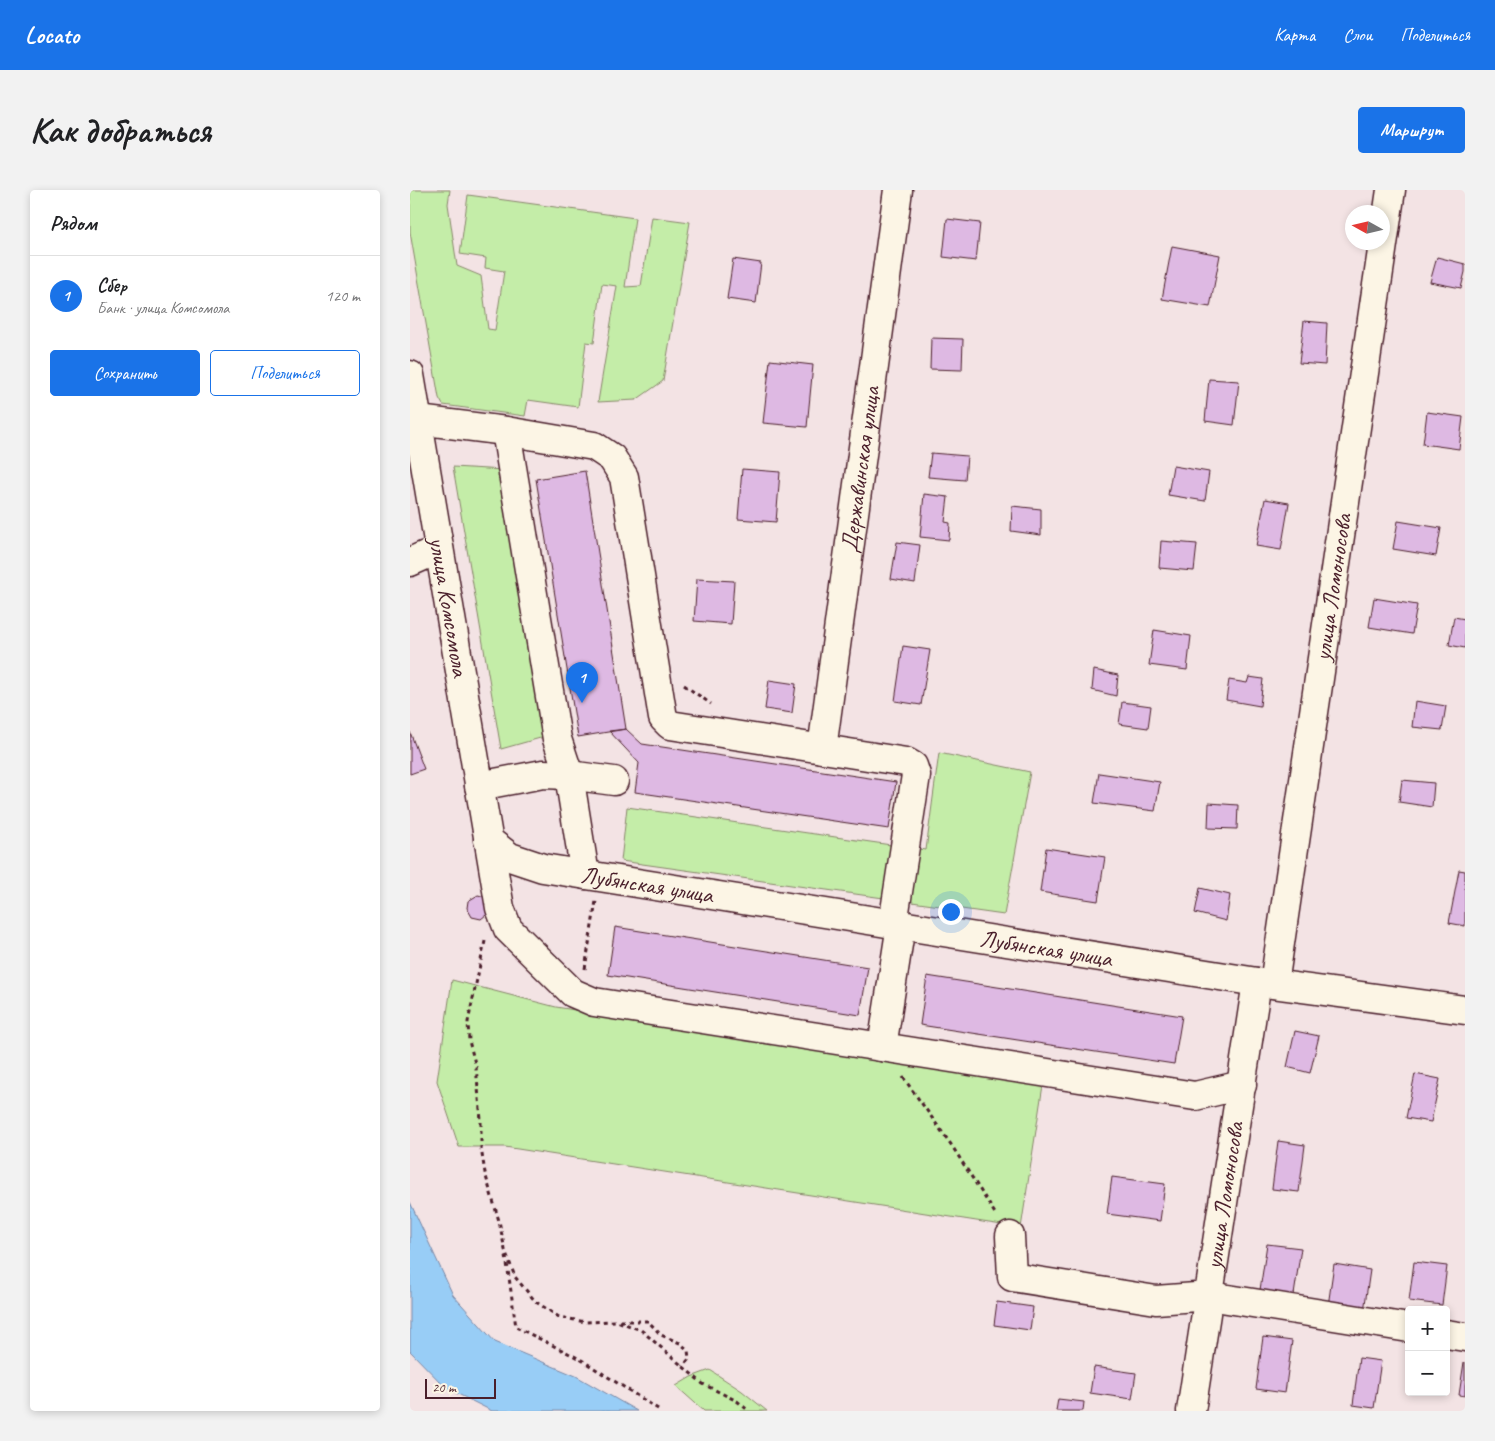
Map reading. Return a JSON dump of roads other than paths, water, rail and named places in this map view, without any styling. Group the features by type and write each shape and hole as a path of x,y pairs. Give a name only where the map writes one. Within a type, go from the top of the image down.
{"street":[{"name":"Державинская улица","path":"822,749 898,190"},
{"name":"улица Ломоносова","path":"1191,1411 1242,1085 1266,983 1391,190"},
{"name":"улица Комсомола","path":"410,374 500,908 508,929 573,993 594,1002 1195,1096 1242,1085"},
{"path":"418,420 506,431 594,446 612,458 624,477 663,718 670,725 906,762 914,766 916,775 882,1047"},
{"path":"506,431 557,739 569,775 591,885"},
{"path":"410,546 439,549"},
{"path":"410,562 439,549"},
{"path":"479,786 543,774 569,775 614,781"},
{"name":"Лубянская улица","path":"488,840 510,858 591,885 897,924 1266,983 1465,1010"},
{"path":"1010,1236 1012,1277 1156,1300 1209,1296 1405,1327"},
{"path":"1450,1335 1465,1337"}],"water":[{"path":"410,1202 453,1295 495,1342 576,1376 637,1411 492,1411 446,1388 410,1351"}],"place":[{"name":"Сбер","path":"582,703"}]}
